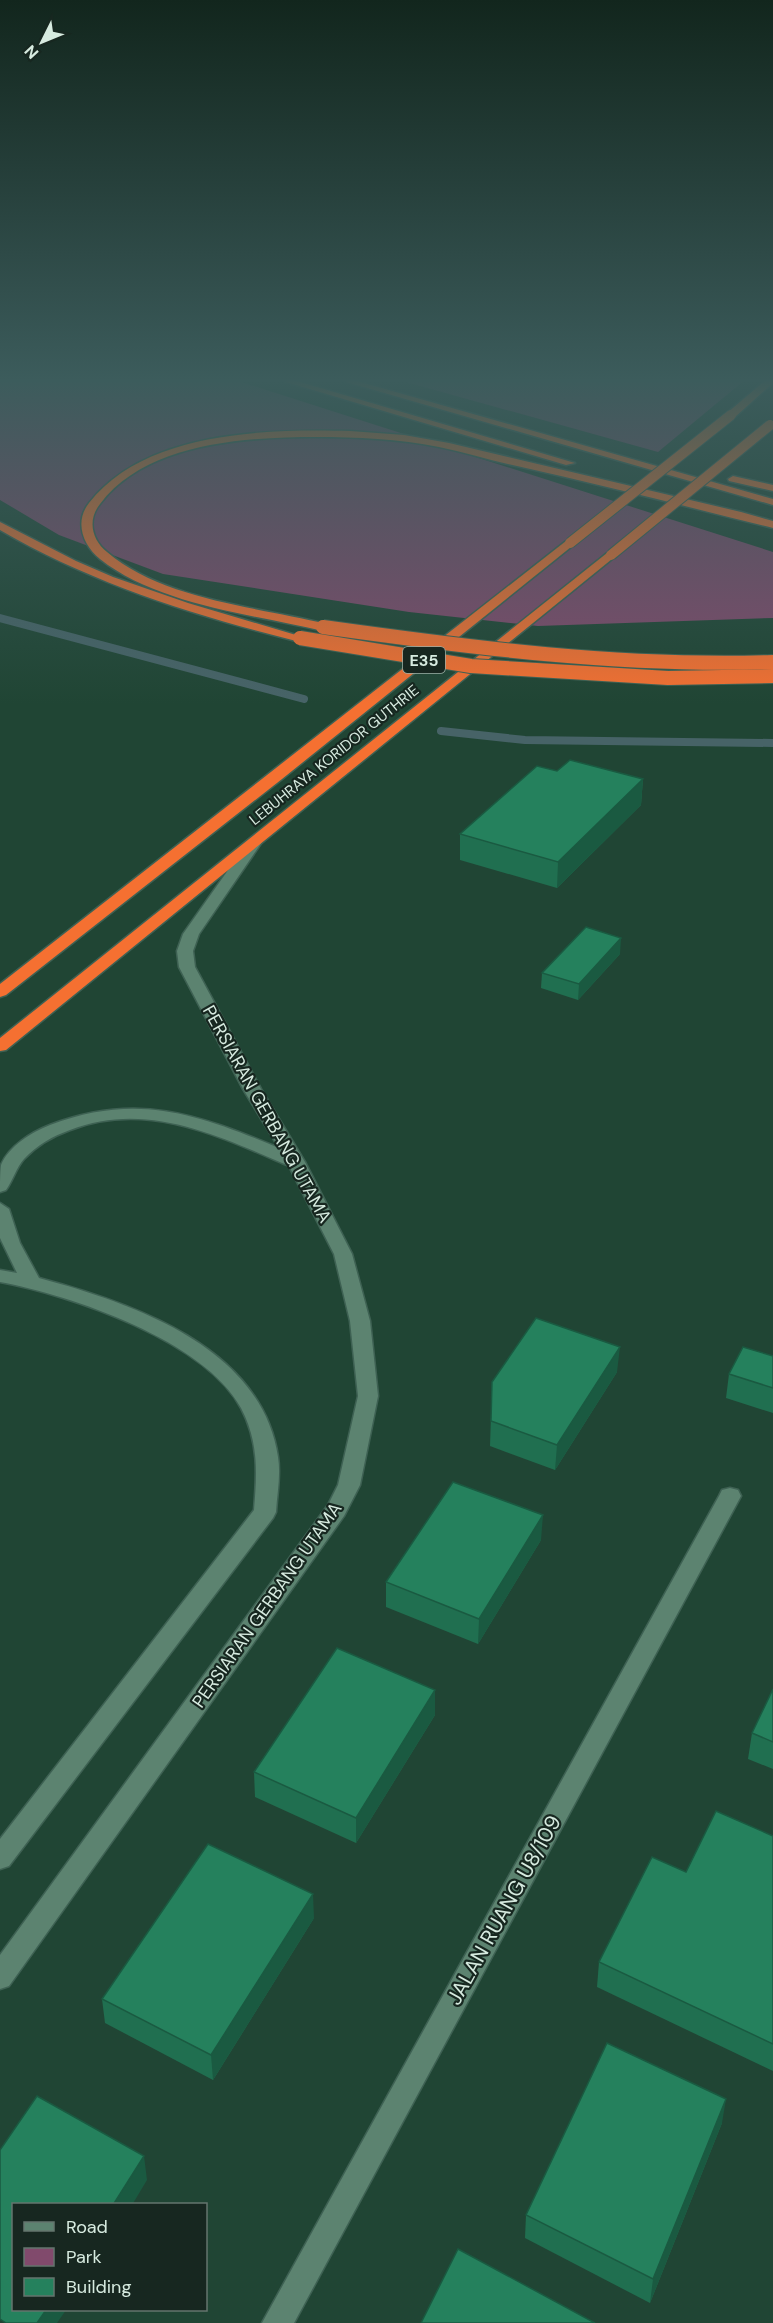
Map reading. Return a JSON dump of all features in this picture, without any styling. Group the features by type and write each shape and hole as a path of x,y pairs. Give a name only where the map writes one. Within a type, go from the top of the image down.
{"highway":[{"path":"108,487 88,514 87,525 93,545 124,570 169,589 323,627 494,651 645,662 773,662"},
{"path":"624,487 737,514"},
{"name":"LEBUHRAYA KORIDOR GUTHRIE","path":"0,992 277,777 640,487"},
{"path":"647,487 773,525"},
{"name":"LEBUHRAYA KORIDOR GUTHRIE","path":"0,1046 694,487"},
{"path":"723,487 773,502"},
{"path":"0,525 44,553 142,594 300,638 471,666 668,678 773,676"}],"main road":[{"name":"PERSIARAN GERBANG UTAMA","path":"0,1977 336,1510 349,1485 368,1396 360,1321 344,1254 296,1162 252,1089 187,967 185,951 191,934 255,842"},
{"path":"0,1186 3,1174 19,1152 44,1134 76,1118 107,1111 141,1112 182,1118 212,1127 296,1162"},
{"path":"0,1209 11,1243 31,1281"},
{"path":"0,1276 31,1281 125,1313 168,1334 205,1358 231,1381 250,1403 268,1455 265,1512 0,1858"},
{"name":"JALAN RUANG U8/109","path":"277,2323 730,1496"}],"green space":[{"path":"0,487 571,487 773,552 773,618 538,626 409,612 163,574 59,535 0,500"}],"building":[{"path":"570,760 643,779 558,862 460,834 537,766 557,771"},
{"path":"586,927 621,938 579,984 542,973"},
{"path":"536,1318 620,1347 557,1445 491,1421 492,1382"},
{"path":"743,1347 773,1356 773,1388 729,1374"},
{"path":"453,1482 543,1515 479,1619 386,1582"},
{"path":"337,1648 435,1690 356,1818 254,1772"},
{"path":"773,1689 773,1742 752,1733"},
{"path":"716,1811 773,1836 773,2044 599,1962 652,1857 686,1872"},
{"path":"208,1844 313,1894 211,2055 102,1999"},
{"path":"607,2043 726,2099 653,2279 526,2215"},
{"path":"37,2096 144,2156 114,2203 12,2203 12,2311 45,2311 37,2323 6,2323 0,2319 0,2150"},
{"path":"458,2249 595,2323 421,2323"}],"waterway":[{"path":"0,618 304,699"},
{"path":"441,731 525,740 773,743"}]}
